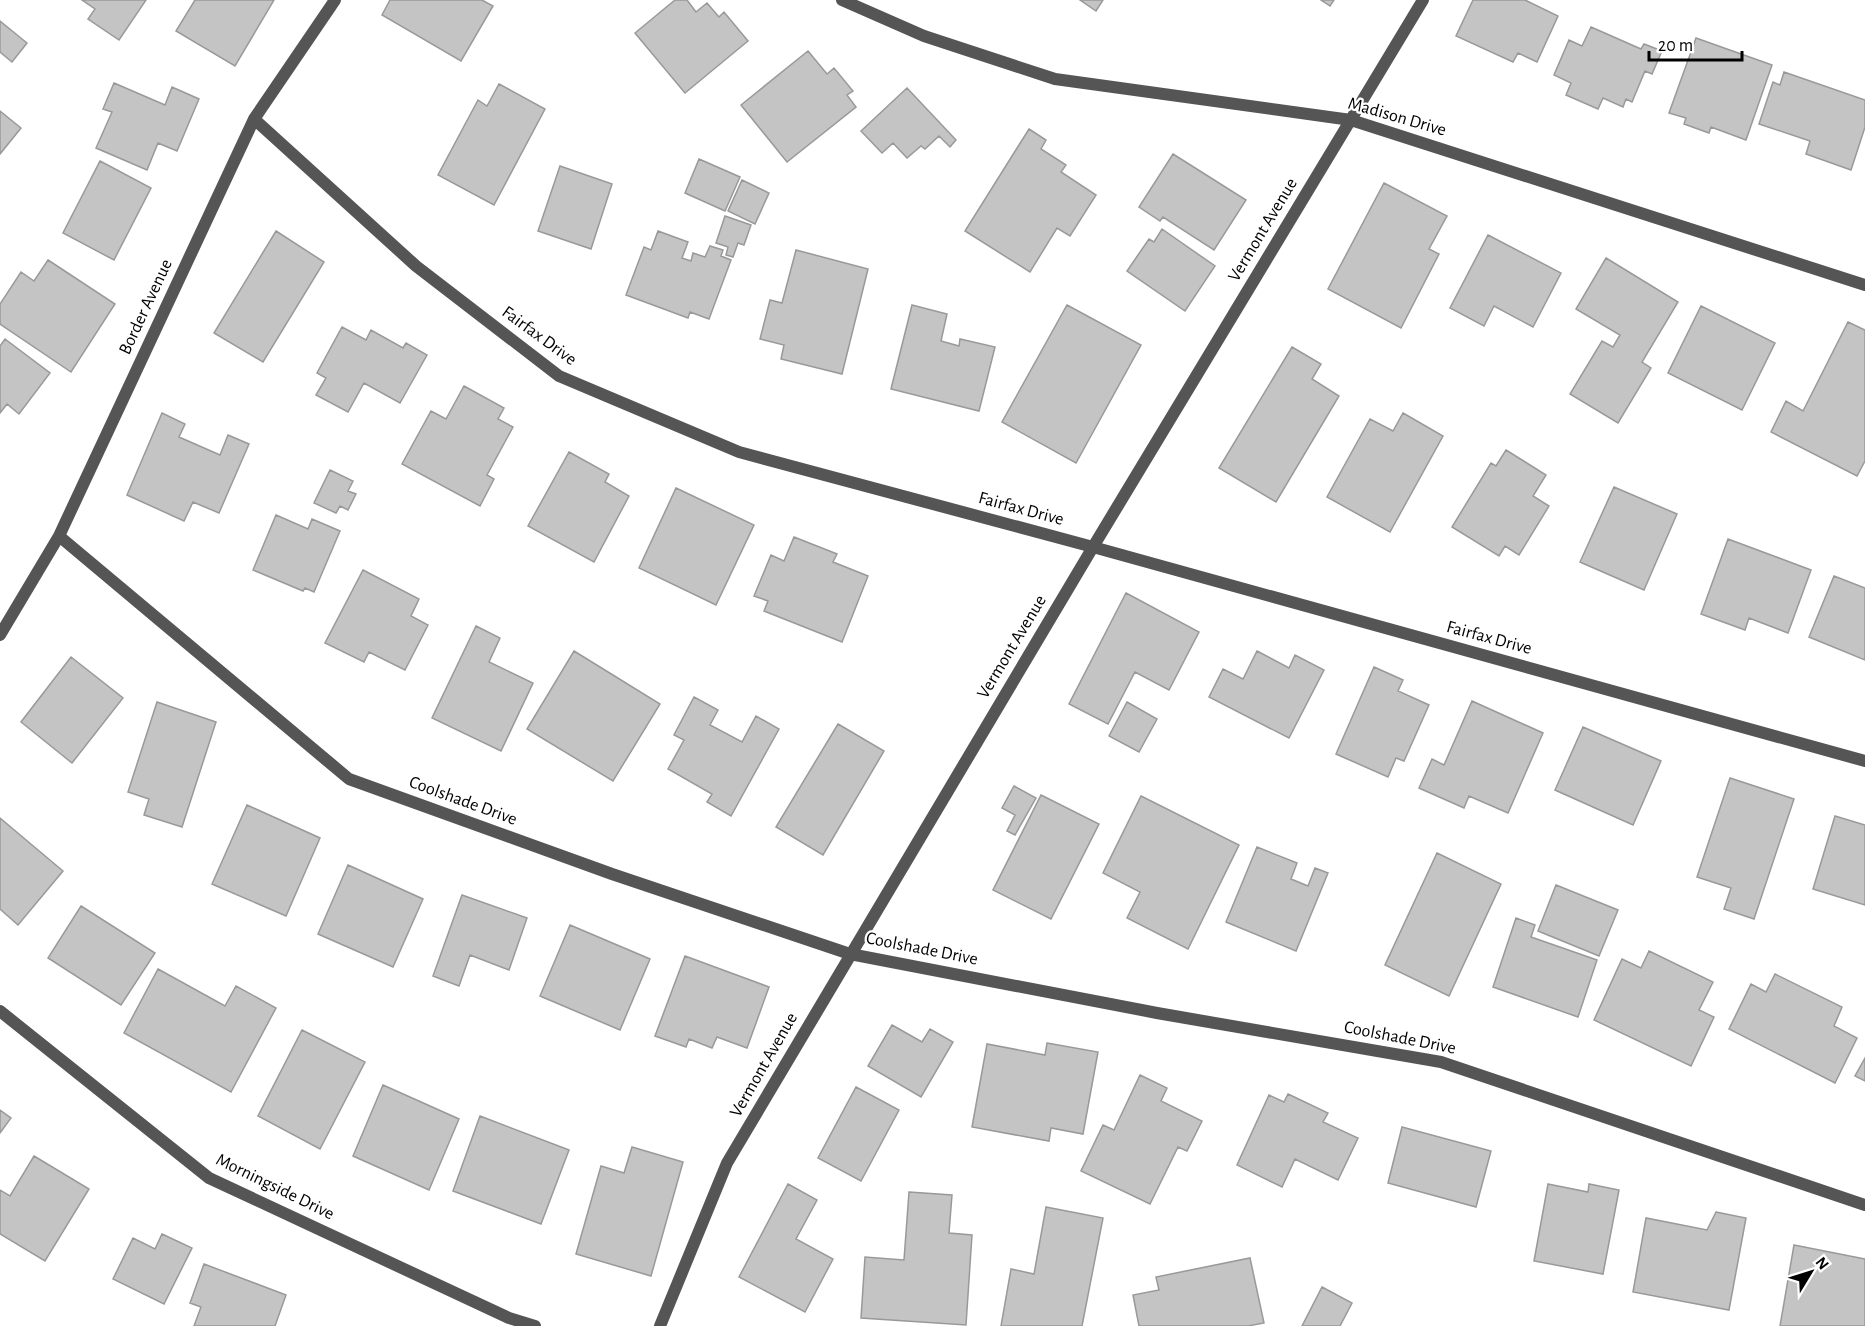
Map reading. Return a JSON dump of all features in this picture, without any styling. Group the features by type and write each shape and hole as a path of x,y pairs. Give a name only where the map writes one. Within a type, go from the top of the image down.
{"street":[{"name":"Border Avenue","path":"0,635 59,536 254,119 336,0"},
{"name":"Madison Drive","path":"842,0 924,36 1055,79 1351,120 1865,285"},
{"name":"Vermont Avenue","path":"660,1326 727,1164 1093,547 1423,0"},
{"name":"Fairfax Drive","path":"254,119 416,266 558,376 739,452 1093,547 1865,761"},
{"name":"Coolshade Drive","path":"59,536 349,779 612,874 850,954 1157,1013 1441,1062 1865,1205"},
{"name":"Morningside Drive","path":"0,1011 209,1178 509,1318 535,1326"}],"building":[{"path":"82,0 146,0 119,40 88,19 95,9"},
{"path":"195,0 274,0 235,66 176,31"},
{"path":"390,0 482,0 493,6 461,61 382,15"},
{"path":"675,0 687,0 696,12 707,3 719,17 724,12 748,41 685,93 635,33"},
{"path":"1080,0 1103,0 1096,11"},
{"path":"1321,0 1334,0 1330,6"},
{"path":"1473,0 1525,0 1558,16 1537,62 1518,53 1513,62 1456,36"},
{"path":"0,21 27,43 12,62 0,52"},
{"path":"1591,27 1641,49 1644,44 1662,51 1652,74 1645,71 1632,102 1626,99 1623,107 1603,98 1598,109 1566,95 1571,83 1554,75 1569,40 1582,46"},
{"path":"1696,38 1772,65 1746,140 1711,127 1709,133 1684,124 1686,118 1669,113"},
{"path":"808,51 827,74 834,68 853,91 847,95 856,107 787,162 741,105"},
{"path":"1784,72 1865,100 1865,127 1851,170 1806,154 1810,141 1759,124 1773,82 1780,85"},
{"path":"114,83 165,105 172,87 199,99 177,151 158,143 147,170 96,148 112,112 103,109"},
{"path":"499,84 545,109 494,205 438,175 478,100 487,106"},
{"path":"907,88 956,140 950,147 939,136 925,149 921,146 907,158 893,143 882,153 861,131"},
{"path":"0,111 21,128 0,154"},
{"path":"1029,129 1046,140 1041,149 1066,165 1061,172 1096,195 1070,236 1057,228 1030,272 965,231"},
{"path":"1173,154 1246,200 1214,250 1163,217 1160,221 1139,207"},
{"path":"699,159 740,177 725,211 685,193"},
{"path":"100,161 151,188 114,260 63,233"},
{"path":"560,166 612,184 591,249 538,231"},
{"path":"742,180 769,193 755,224 728,211"},
{"path":"1384,183 1447,216 1429,249 1439,254 1401,328 1328,289"},
{"path":"725,216 751,225 744,245 738,243 733,257 726,255 728,247 716,243"},
{"path":"1162,229 1215,266 1185,311 1127,271 1149,239 1154,242"},
{"path":"276,231 324,262 263,362 214,333"},
{"path":"658,231 688,242 682,258 691,261 693,253 705,257 710,246 723,250 721,256 731,260 709,319 690,312 688,318 626,295 644,247 651,250"},
{"path":"1488,235 1561,273 1533,327 1494,306 1484,326 1450,308"},
{"path":"796,250 868,269 842,374 781,359 784,345 760,339 770,300 782,303"},
{"path":"1606,258 1678,302 1642,362 1651,368 1618,423 1570,394 1602,341 1613,347 1620,335 1576,309"},
{"path":"48,260 115,304 71,372 0,324 0,304 21,272 34,281"},
{"path":"912,305 947,314 941,341 959,346 960,339 995,347 979,411 891,389"},
{"path":"1067,305 1141,345 1076,463 1002,422"},
{"path":"1701,306 1775,343 1742,410 1668,373"},
{"path":"1848,322 1865,330 1865,461 1857,476 1771,432 1786,401 1803,411"},
{"path":"342,327 366,340 371,330 403,348 406,343 427,355 400,403 364,383 348,412 316,395 326,378 317,373"},
{"path":"5,339 50,373 19,414 7,404 0,413 0,346"},
{"path":"1292,347 1321,364 1312,379 1339,396 1276,502 1219,468"},
{"path":"464,386 504,408 498,419 513,427 487,475 494,479 480,506 402,464 431,411 446,419"},
{"path":"162,413 185,424 179,437 220,455 228,435 249,444 219,513 193,502 184,521 127,495"},
{"path":"1403,413 1443,436 1390,532 1327,497 1370,419 1393,431"},
{"path":"1506,450 1546,475 1533,496 1549,506 1519,555 1505,546 1499,556 1452,527 1491,463 1496,466"},
{"path":"569,452 609,474 605,482 629,496 594,562 528,526"},
{"path":"330,470 353,481 348,491 356,494 348,510 340,506 336,513 314,503"},
{"path":"1614,487 1677,514 1644,590 1580,562"},
{"path":"676,488 754,525 716,605 639,568"},
{"path":"276,515 308,529 312,519 340,531 314,592 305,588 303,591 253,570"},
{"path":"794,537 837,554 833,562 868,576 842,642 764,611 768,601 754,596 771,555 784,561"},
{"path":"1728,539 1811,570 1788,633 1749,618 1745,630 1701,614"},
{"path":"363,570 419,599 411,616 428,625 405,670 369,652 364,662 325,643"},
{"path":"1834,576 1865,588 1865,660 1809,637"},
{"path":"1126,593 1199,632 1169,690 1135,672 1108,724 1069,704"},
{"path":"476,626 500,638 489,662 533,683 501,751 432,718"},
{"path":"574,651 660,704 613,781 527,729"},
{"path":"1257,651 1289,668 1295,655 1324,670 1289,738 1209,697 1223,669 1243,679"},
{"path":"71,657 123,698 72,763 21,722"},
{"path":"1374,667 1403,680 1398,691 1429,705 1404,761 1396,758 1388,777 1336,754"},
{"path":"694,697 718,710 710,725 742,742 756,716 779,729 731,816 707,802 712,794 668,769 684,740 674,735"},
{"path":"1472,701 1543,733 1508,813 1469,796 1464,808 1419,788 1432,759 1444,765"},
{"path":"157,702 216,722 182,827 144,815 149,799 128,792"},
{"path":"1127,702 1157,719 1139,752 1109,736"},
{"path":"838,724 884,751 823,855 776,827"},
{"path":"1583,727 1661,761 1633,825 1555,790"},
{"path":"1730,778 1794,799 1754,919 1724,909 1731,888 1697,877"},
{"path":"1014,786 1036,798 1015,835 1007,831 1015,815 1002,808"},
{"path":"1041,795 1099,824 1051,919 993,890"},
{"path":"1141,796 1239,845 1188,949 1127,918 1140,892 1103,873"},
{"path":"247,805 320,838 286,916 212,884"},
{"path":"1835,816 1865,825 1865,905 1813,889"},
{"path":"0,818 63,871 18,925 0,909"},
{"path":"1257,847 1297,863 1291,879 1308,886 1315,868 1328,873 1296,951 1226,922"},
{"path":"1437,853 1501,884 1449,996 1385,965"},
{"path":"348,865 423,899 393,967 318,934"},
{"path":"1556,885 1618,910 1599,956 1538,931"},
{"path":"462,895 527,918 509,970 470,955 459,986 433,976"},
{"path":"81,906 155,953 121,1005 48,958"},
{"path":"1516,918 1535,925 1531,937 1597,960 1578,1017 1493,987"},
{"path":"570,925 650,959 620,1030 540,996"},
{"path":"1649,951 1713,982 1699,1010 1714,1017 1691,1066 1594,1020 1622,959 1641,968"},
{"path":"685,956 769,987 747,1048 717,1037 712,1048 689,1039 686,1047 655,1036"},
{"path":"158,969 225,1006 236,986 276,1008 231,1092 124,1033"},
{"path":"1775,974 1842,1007 1834,1026 1857,1038 1835,1083 1729,1029 1751,984 1766,992"},
{"path":"892,1025 922,1042 930,1029 953,1042 921,1097 868,1066"},
{"path":"302,1030 365,1062 320,1149 258,1116"},
{"path":"1047,1043 1098,1052 1083,1134 1051,1128 1049,1141 972,1127 987,1044 1045,1055"},
{"path":"1865,1058 1865,1081 1855,1076"},
{"path":"1140,1075 1167,1088 1161,1101 1202,1121 1187,1151 1178,1147 1150,1204 1081,1171 1103,1125 1114,1130"},
{"path":"383,1085 459,1119 429,1190 353,1156"},
{"path":"856,1087 899,1110 861,1181 818,1158"},
{"path":"1288,1094 1328,1113 1323,1122 1358,1138 1338,1180 1295,1159 1282,1187 1237,1165 1269,1095 1284,1102"},
{"path":"0,1110 11,1118 0,1133"},
{"path":"480,1116 569,1150 541,1224 453,1191"},
{"path":"1402,1127 1491,1151 1476,1207 1388,1183"},
{"path":"632,1147 683,1162 651,1276 576,1254 601,1166 624,1173"},
{"path":"34,1156 89,1189 45,1261 0,1234 0,1190 10,1196"},
{"path":"788,1184 817,1200 796,1239 833,1259 805,1312 739,1277"},
{"path":"1548,1184 1588,1192 1589,1184 1619,1190 1603,1274 1534,1261"},
{"path":"909,1192 952,1195 949,1233 972,1235 966,1325 861,1318 865,1257 904,1260"},
{"path":"1046,1207 1103,1218 1082,1326 1001,1326 1011,1269 1034,1274"},
{"path":"1716,1212 1746,1218 1729,1310 1633,1292 1646,1218 1707,1230"},
{"path":"162,1234 192,1248 164,1304 113,1279 133,1238 155,1249"},
{"path":"1794,1245 1865,1259 1865,1326 1780,1326"},
{"path":"1250,1258 1264,1323 1248,1326 1139,1326 1133,1295 1159,1290 1156,1277"},
{"path":"204,1264 286,1295 275,1326 194,1326 201,1307 190,1303"},
{"path":"1322,1287 1352,1303 1340,1326 1302,1326"}]}
